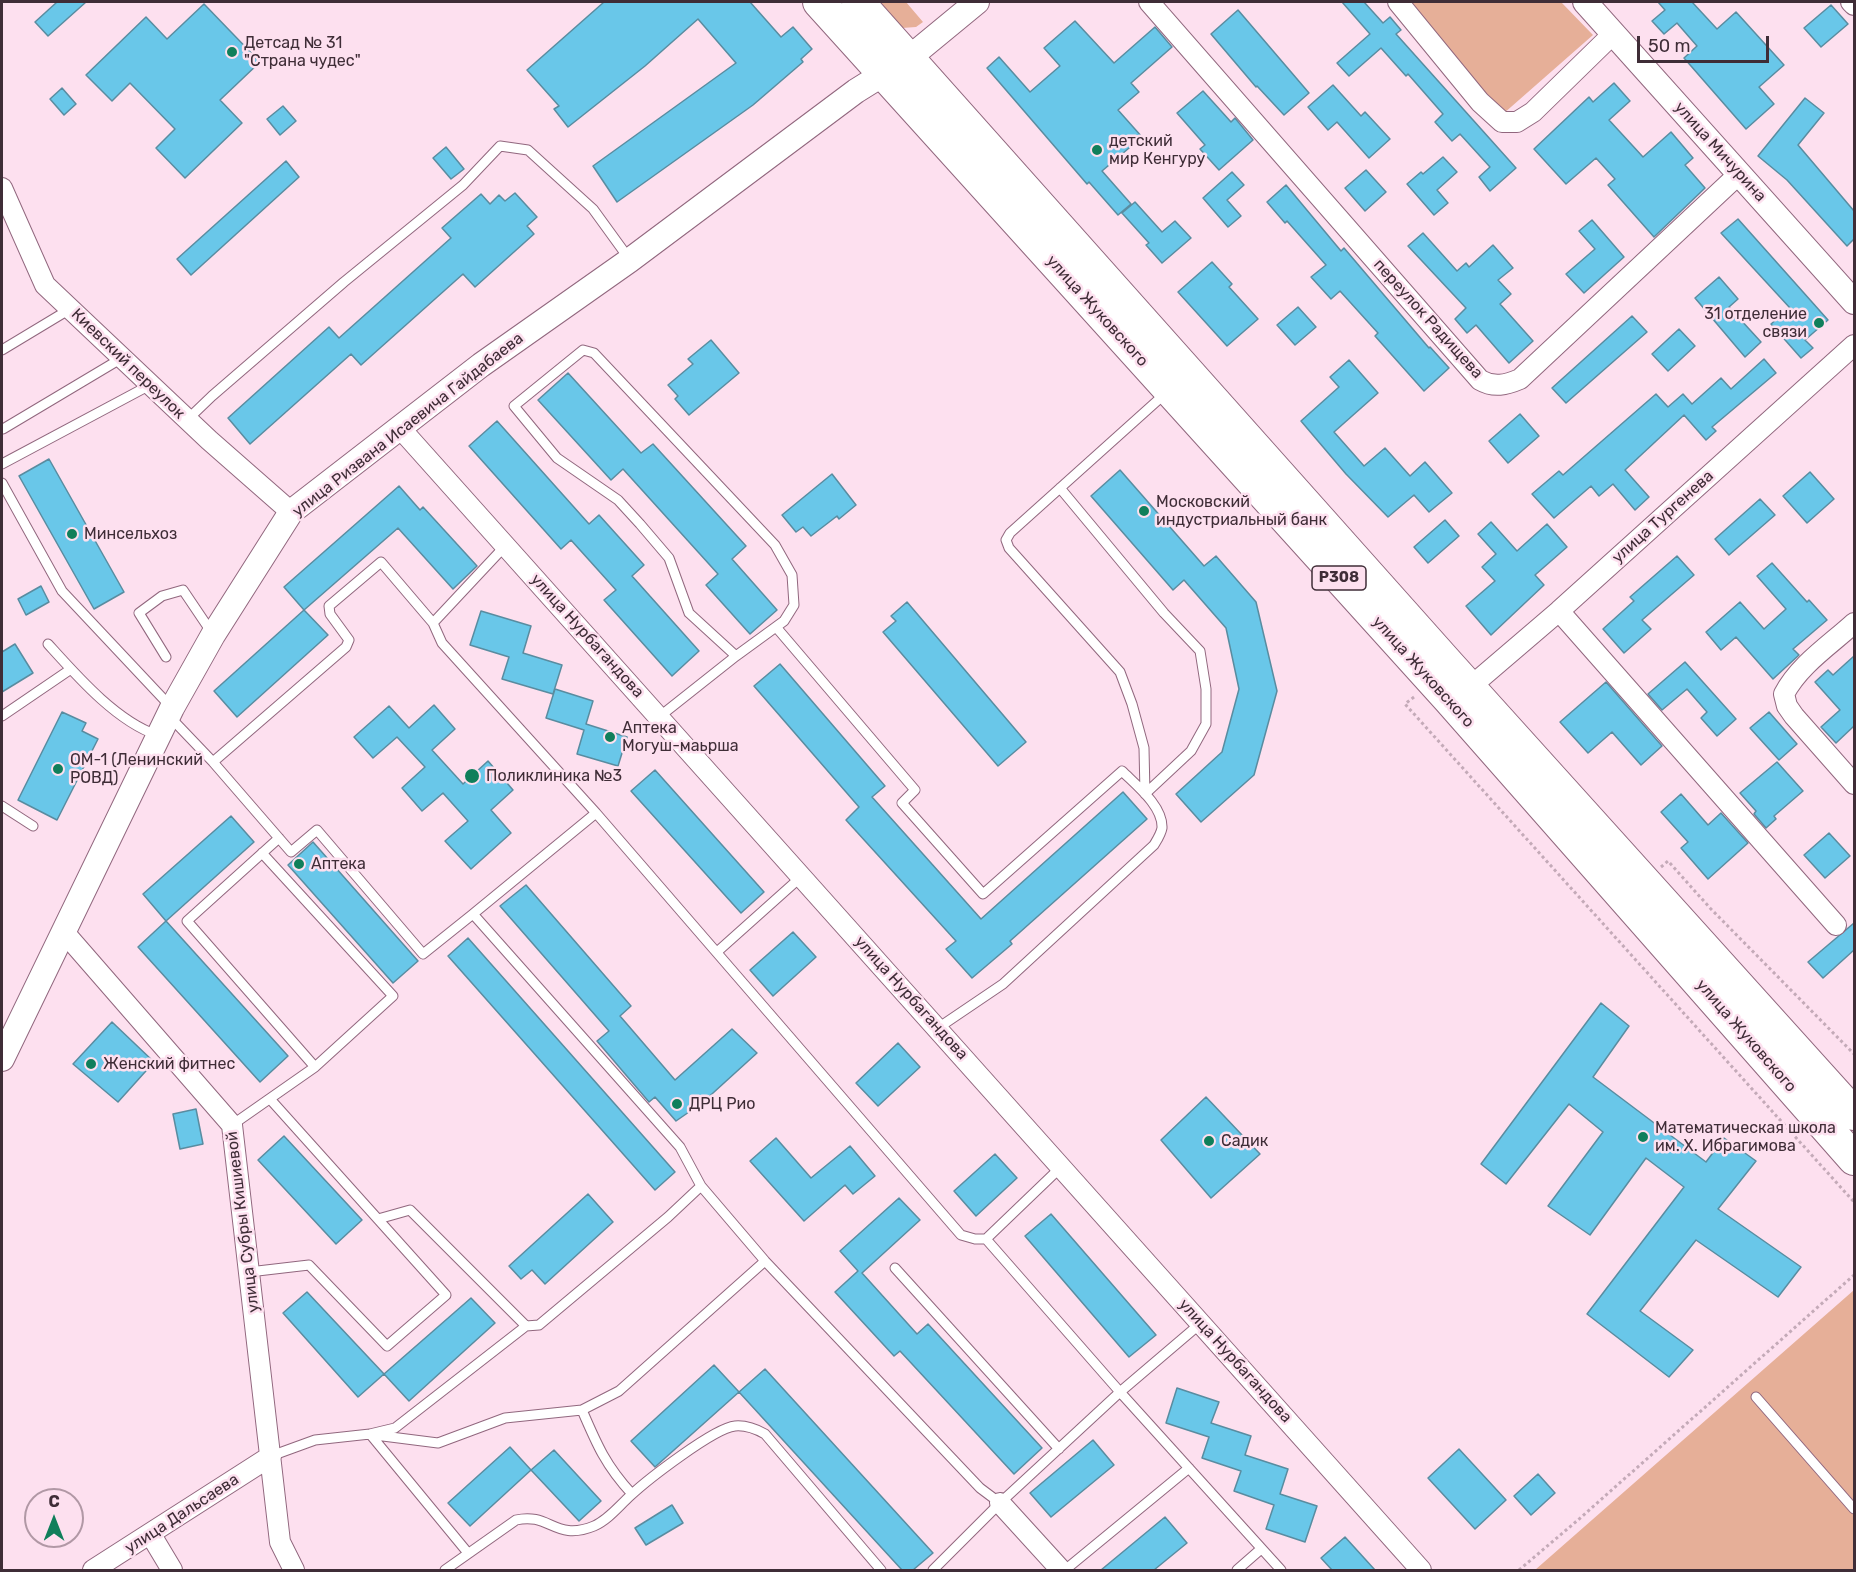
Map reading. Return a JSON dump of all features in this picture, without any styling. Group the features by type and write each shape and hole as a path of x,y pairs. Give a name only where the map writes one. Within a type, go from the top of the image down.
{"main road":[{"name":"улица Жуковского","path":"819,2 1449,699 1854,1159"},
{"name":"P308","path":"858,2 1470,688 1854,1114"}],"street":[{"name":"улица Ризвана Исаевича Гайдабаева","path":"2,1059 166,719 213,635 291,512 481,365 630,260 882,74 909,58 977,2"},
{"name":"переулок Радищева","path":"1149,2 1480,380 1488,385 1509,384 1520,379 1739,174"},
{"path":"1398,2 1480,102 1502,122 1517,122 1533,112 1614,33"},
{"name":"улица Мичурина","path":"1585,2 1854,302"},
{"path":"1851,2 1854,5"},
{"name":"Киевский переулок","path":"2,188 45,285 188,420 291,512"},
{"name":"улица Тургенева","path":"1470,688 1854,345"},
{"name":"улица Нурбагандова","path":"400,428 1421,1570"},
{"path":"1559,610 1836,925"},
{"path":"1854,623 1792,680 1784,694 1787,706 1854,784"},
{"name":"улица Субры Кишиевой","path":"63,931 232,1125 280,1542 294,1570"},
{"name":"улица Дальсаева","path":"93,1570 151,1535 271,1456"},
{"path":"1000,1503 1056,1569"},
{"path":"151,1535 172,1570"}],"lane":[{"path":"188,420 212,396 344,282 463,185 500,147 528,150 593,209 630,260"},
{"path":"2,350 70,309"},
{"path":"659,717 784,621 794,605 792,575 775,544 594,353 587,350 579,352 514,406 557,458 618,500 640,524 669,558 689,614 736,656"},
{"path":"3,429 123,358"},
{"path":"2,464 151,385"},
{"path":"1145,794 1144,748 1132,704 1120,672 1007,544 1006,540 1010,533 1169,390"},
{"path":"2,483 62,591 166,719 213,762 291,852 317,830 423,954 596,813"},
{"path":"1060,488 1164,613 1200,651 1206,689 1206,724 1191,751 1145,794"},
{"path":"433,623 506,545"},
{"path":"213,762 346,647 349,640 330,614 329,606 381,562 433,623 442,643 596,813 961,1235 986,1239 1061,1167"},
{"path":"166,657 139,613 162,596 183,590 213,635"},
{"path":"776,627 915,790 902,803 983,894 1122,771 1145,794 1161,817 1162,831 1154,845 1003,984 938,1028"},
{"path":"48,644 91,692 145,731 166,719"},
{"path":"2,716 71,669"},
{"path":"2,806 33,826"},
{"path":"279,838 187,921 315,1067"},
{"path":"232,1125 315,1067 393,996 262,853"},
{"path":"717,952 802,876"},
{"path":"473,914 680,1147 701,1186 765,1261 980,1488 1000,1503"},
{"path":"249,1272 309,1265 387,1346 446,1295 270,1099"},
{"path":"271,1456 315,1440 370,1434 395,1428 526,1326 539,1325 668,1217 701,1186"},
{"path":"378,1219 410,1210 526,1326"},
{"path":"986,1239 1281,1570"},
{"path":"370,1434 438,1443 505,1418 582,1410 619,1391 765,1261"},
{"path":"895,1268 1059,1449"},
{"path":"933,1570 1000,1503 1120,1392 1201,1323"},
{"path":"1756,1397 1854,1509"},
{"path":"582,1410 604,1459 613,1474 632,1494"},
{"path":"444,1570 516,1520 529,1517 566,1532 579,1531 597,1524 632,1494 708,1437 722,1429 737,1425 752,1427 765,1434 881,1570"},
{"path":"370,1434 468,1553"},
{"path":"1056,1569 1189,1468"},
{"path":"1237,1570 1261,1549"}],"path":[{"path":"1519,1570 1854,1275"}],"shaded area":[{"path":"871,2 906,2 923,22 916,27 902,28"},
{"path":"1408,2 1561,2 1593,35 1503,114"},
{"path":"1854,1290 1854,1570 1535,1570"}],"building":[{"path":"57,2 86,2 48,36 35,22"},
{"path":"604,2 750,2 781,37 793,27 812,49 801,59 803,62 753,105 617,202 593,166 736,63 698,19 645,66 568,127 554,109 559,106 527,70"},
{"path":"1342,2 1364,2 1383,23 1390,17 1401,30 1396,34 1516,168 1490,191 1479,177 1490,167 1460,134 1452,141 1435,122 1443,114 1408,74 1406,76 1381,48 1349,76 1337,63 1370,34"},
{"path":"1658,2 1692,2 1717,29 1736,12 1784,65 1759,87 1774,104 1746,129 1684,58 1697,46 1677,23 1664,34 1652,21 1665,10"},
{"path":"204,4 260,62 220,100 242,123 185,178 156,148 175,129 130,83 112,101 86,75 146,17 167,39"},
{"path":"1831,5 1848,24 1821,47 1804,28"},
{"path":"1238,10 1309,93 1284,115 1256,87 1211,34"},
{"path":"1075,21 1114,63 1155,27 1172,47 1131,83 1139,92 1118,110 1142,137 1102,171 1131,204 1118,215 1089,182 1087,184 987,68 999,57 1030,92 1060,66 1044,48"},
{"path":"1614,83 1630,101 1609,120 1643,157 1671,132 1693,158 1685,165 1705,188 1654,237 1608,185 1615,179 1596,158 1566,184 1534,149 1589,97 1593,102"},
{"path":"1333,85 1361,116 1365,112 1390,139 1369,158 1337,122 1328,130 1308,107"},
{"path":"62,88 76,104 64,115 50,99"},
{"path":"1203,91 1231,122 1235,118 1253,140 1219,170 1200,149 1205,145 1177,113"},
{"path":"1805,98 1824,113 1798,145 1854,211 1854,239 1847,246 1787,180 1758,156"},
{"path":"283,106 296,121 280,135 267,119"},
{"path":"446,147 464,169 451,179 433,158"},
{"path":"1443,157 1457,172 1437,190 1448,203 1434,215 1407,184"},
{"path":"286,161 299,177 191,275 177,259"},
{"path":"1366,170 1386,192 1365,211 1345,188"},
{"path":"1232,172 1244,185 1227,200 1241,216 1228,227 1203,198"},
{"path":"1286,185 1341,251 1344,248 1429,348 1449,368 1424,391 1375,336 1378,333 1340,291 1331,299 1311,277 1326,265 1267,202"},
{"path":"515,193 537,217 527,226 534,234 475,287 463,274 361,365 351,354 250,444 228,418 329,327 339,338 451,238 442,228 481,194 490,204 499,195 505,201"},
{"path":"1135,202 1162,232 1175,221 1191,238 1162,263 1146,245 1149,243 1122,213"},
{"path":"1738,219 1828,320 1805,340 1813,348 1801,358 1771,324 1790,308 1721,233"},
{"path":"1592,220 1624,257 1584,293 1566,274 1595,249 1579,231"},
{"path":"1423,233 1457,271 1466,263 1469,267 1493,245 1513,268 1498,280 1511,294 1500,304 1533,341 1509,363 1476,325 1467,333 1455,319 1466,308 1408,246"},
{"path":"1212,262 1232,284 1229,287 1258,319 1227,346 1178,292"},
{"path":"1719,277 1738,299 1729,307 1761,342 1745,357 1695,298"},
{"path":"1298,307 1316,327 1295,345 1277,325"},
{"path":"1632,316 1647,332 1566,403 1552,388"},
{"path":"1679,329 1695,346 1668,371 1652,354"},
{"path":"711,340 739,373 689,415 675,399 678,396 668,385 693,364 688,359"},
{"path":"1764,359 1776,373 1712,427 1716,431 1706,440 1684,415 1625,470 1649,497 1635,510 1613,484 1599,496 1591,486 1554,518 1532,494 1559,471 1563,475 1656,394 1668,407 1683,394 1692,404 1721,378 1731,389"},
{"path":"1349,360 1378,393 1334,432 1364,466 1385,448 1410,476 1425,462 1452,493 1429,512 1414,495 1388,517 1346,474 1301,421 1339,387 1330,377"},
{"path":"568,373 641,453 653,444 746,546 732,559 777,610 750,634 706,585 718,574 623,469 611,480 538,400"},
{"path":"1520,414 1539,436 1508,463 1489,441"},
{"path":"497,421 589,524 599,515 644,565 632,576 699,651 672,676 604,600 616,590 571,540 561,549 469,446"},
{"name":"Минсельхоз","path":"49,459 124,592 94,609 19,476"},
{"path":"1120,470 1204,566 1216,556 1256,602 1277,691 1254,775 1201,822 1176,794 1222,752 1239,689 1226,628 1184,580 1173,590 1091,496"},
{"path":"1810,472 1834,499 1807,523 1783,496"},
{"path":"832,474 856,505 839,519 837,516 811,536 803,527 796,532 782,515"},
{"path":"399,486 420,510 423,507 477,566 453,589 398,528 304,610 284,587"},
{"path":"1760,499 1775,515 1729,555 1715,539"},
{"path":"1445,520 1459,536 1428,563 1414,547"},
{"path":"1491,522 1517,551 1547,524 1567,547 1535,575 1544,585 1491,635 1466,606 1495,581 1482,567 1496,554 1478,534"},
{"path":"1677,556 1694,575 1642,620 1651,629 1624,653 1603,629 1634,601 1630,597"},
{"path":"1772,563 1807,602 1809,600 1827,620 1793,649 1799,655 1773,679 1736,637 1721,650 1706,632 1740,602 1764,629 1786,609 1757,576"},
{"path":"41,586 49,602 26,615 18,599"},
{"path":"907,602 1026,742 998,766 883,632 896,621 891,616"},
{"path":"304,610 328,635 237,717 214,691"},
{"path":"481,611 531,626 523,653 562,665 553,694 502,679 509,657 470,645"},
{"path":"15,644 33,673 2,692 2,652"},
{"path":"1854,656 1854,726 1836,743 1821,727 1840,710 1815,682 1828,670 1833,675"},
{"path":"1685,662 1736,719 1717,736 1701,718 1707,712 1687,689 1662,710 1648,694"},
{"path":"780,664 885,786 872,797 981,919 1123,792 1147,819 1010,941 1012,944 972,978 946,949 956,941 846,820 859,807 754,686"},
{"path":"1606,682 1662,746 1641,765 1612,732 1588,753 1560,722"},
{"path":"555,689 593,701 586,724 627,737 618,766 577,754 584,730 546,718"},
{"path":"434,705 455,729 432,750 463,784 488,761 513,790 491,810 511,833 471,869 445,841 468,821 443,793 422,811 402,788 425,767 397,737 373,758 354,737 389,706 409,728"},
{"name":"ОМ-1 (Ленинский РОВД)","path":"62,712 86,723 82,731 98,739 57,820 18,800"},
{"path":"1769,712 1797,744 1779,760 1750,728"},
{"path":"1777,762 1803,791 1774,816 1776,819 1766,828 1754,814 1756,811 1740,793"},
{"path":"655,770 764,892 741,913 631,791"},
{"path":"1681,794 1708,825 1721,813 1748,843 1708,879 1681,848 1688,842 1661,812"},
{"path":"231,816 254,842 166,921 143,894"},
{"path":"1829,833 1850,856 1825,878 1804,855"},
{"path":"313,842 418,961 393,983 288,865"},
{"path":"526,885 631,1006 620,1016 675,1080 732,1029 757,1053 702,1103 676,1121 655,1097 649,1102 597,1041 609,1031 500,906"},
{"path":"166,921 288,1056 260,1082 138,947"},
{"path":"1854,923 1854,950 1823,978 1808,962"},
{"path":"793,932 816,957 773,996 750,970"},
{"path":"468,938 675,1172 655,1190 448,956"},
{"path":"1601,1003 1629,1026 1593,1077 1706,1162 1724,1138 1756,1161 1718,1209 1801,1267 1778,1297 1696,1240 1640,1311 1693,1350 1669,1377 1587,1314 1684,1187 1646,1158 1590,1235 1548,1206 1603,1132 1569,1104 1506,1184 1481,1164"},
{"path":"112,1022 154,1062 118,1102 73,1064"},
{"path":"898,1043 920,1067 878,1106 856,1083"},
{"path":"1206,1097 1260,1154 1211,1198 1161,1140"},
{"path":"196,1109 203,1144 180,1149 173,1114"},
{"path":"284,1136 362,1220 336,1244 258,1160"},
{"path":"776,1138 811,1178 850,1146 875,1176 853,1194 845,1185 804,1221 750,1161"},
{"path":"995,1154 1017,1178 976,1216 954,1191"},
{"path":"588,1194 613,1222 545,1284 532,1270 521,1279 509,1266"},
{"path":"899,1198 920,1220 862,1273 917,1334 928,1324 1042,1448 1014,1474 900,1351 894,1356 835,1292 858,1271 840,1251"},
{"path":"1051,1214 1156,1335 1129,1357 1025,1236"},
{"path":"307,1292 384,1374 358,1397 283,1313"},
{"path":"471,1298 495,1323 409,1401 384,1374"},
{"path":"714,1365 739,1392 655,1467 631,1441"},
{"path":"765,1369 933,1553 913,1570 902,1570 739,1392"},
{"path":"1177,1388 1219,1402 1211,1423 1251,1436 1245,1455 1288,1469 1280,1494 1317,1506 1305,1542 1266,1529 1274,1505 1234,1491 1241,1471 1202,1458 1209,1437 1166,1423"},
{"path":"1093,1440 1114,1465 1051,1517 1030,1493"},
{"path":"510,1447 531,1470 470,1526 448,1503"},
{"path":"1459,1449 1506,1500 1475,1529 1428,1478"},
{"path":"554,1450 601,1501 579,1521 531,1470"},
{"path":"1538,1474 1555,1493 1531,1515 1514,1496"},
{"path":"672,1505 683,1523 646,1545 635,1528"},
{"path":"1165,1517 1187,1543 1154,1570 1101,1570"},
{"path":"1345,1537 1375,1570 1332,1570 1321,1558"}],"place":[{"name":"Детсад № 31 \"Страна чудес\"","path":"232,52"},
{"name":"детский мир Кенгуру","path":"1097,150"},
{"name":"31 отделение связи","path":"1819,323"},
{"name":"Московский индустриальный банк","path":"1144,511"},
{"name":"Минсельхоз","path":"72,534"},
{"name":"Аптека Могуш-маьрша","path":"610,737"},
{"name":"ОМ-1 (Ленинский РОВД)","path":"58,769"},
{"name":"Поликлиника №3","path":"472,776"},
{"name":"Аптека","path":"299,864"},
{"name":"Женский фитнес","path":"91,1064"},
{"name":"ДРЦ Рио","path":"677,1104"},
{"name":"Математическая школа им. Х. Ибрагимова","path":"1643,1137"},
{"name":"Садик","path":"1209,1141"}]}
